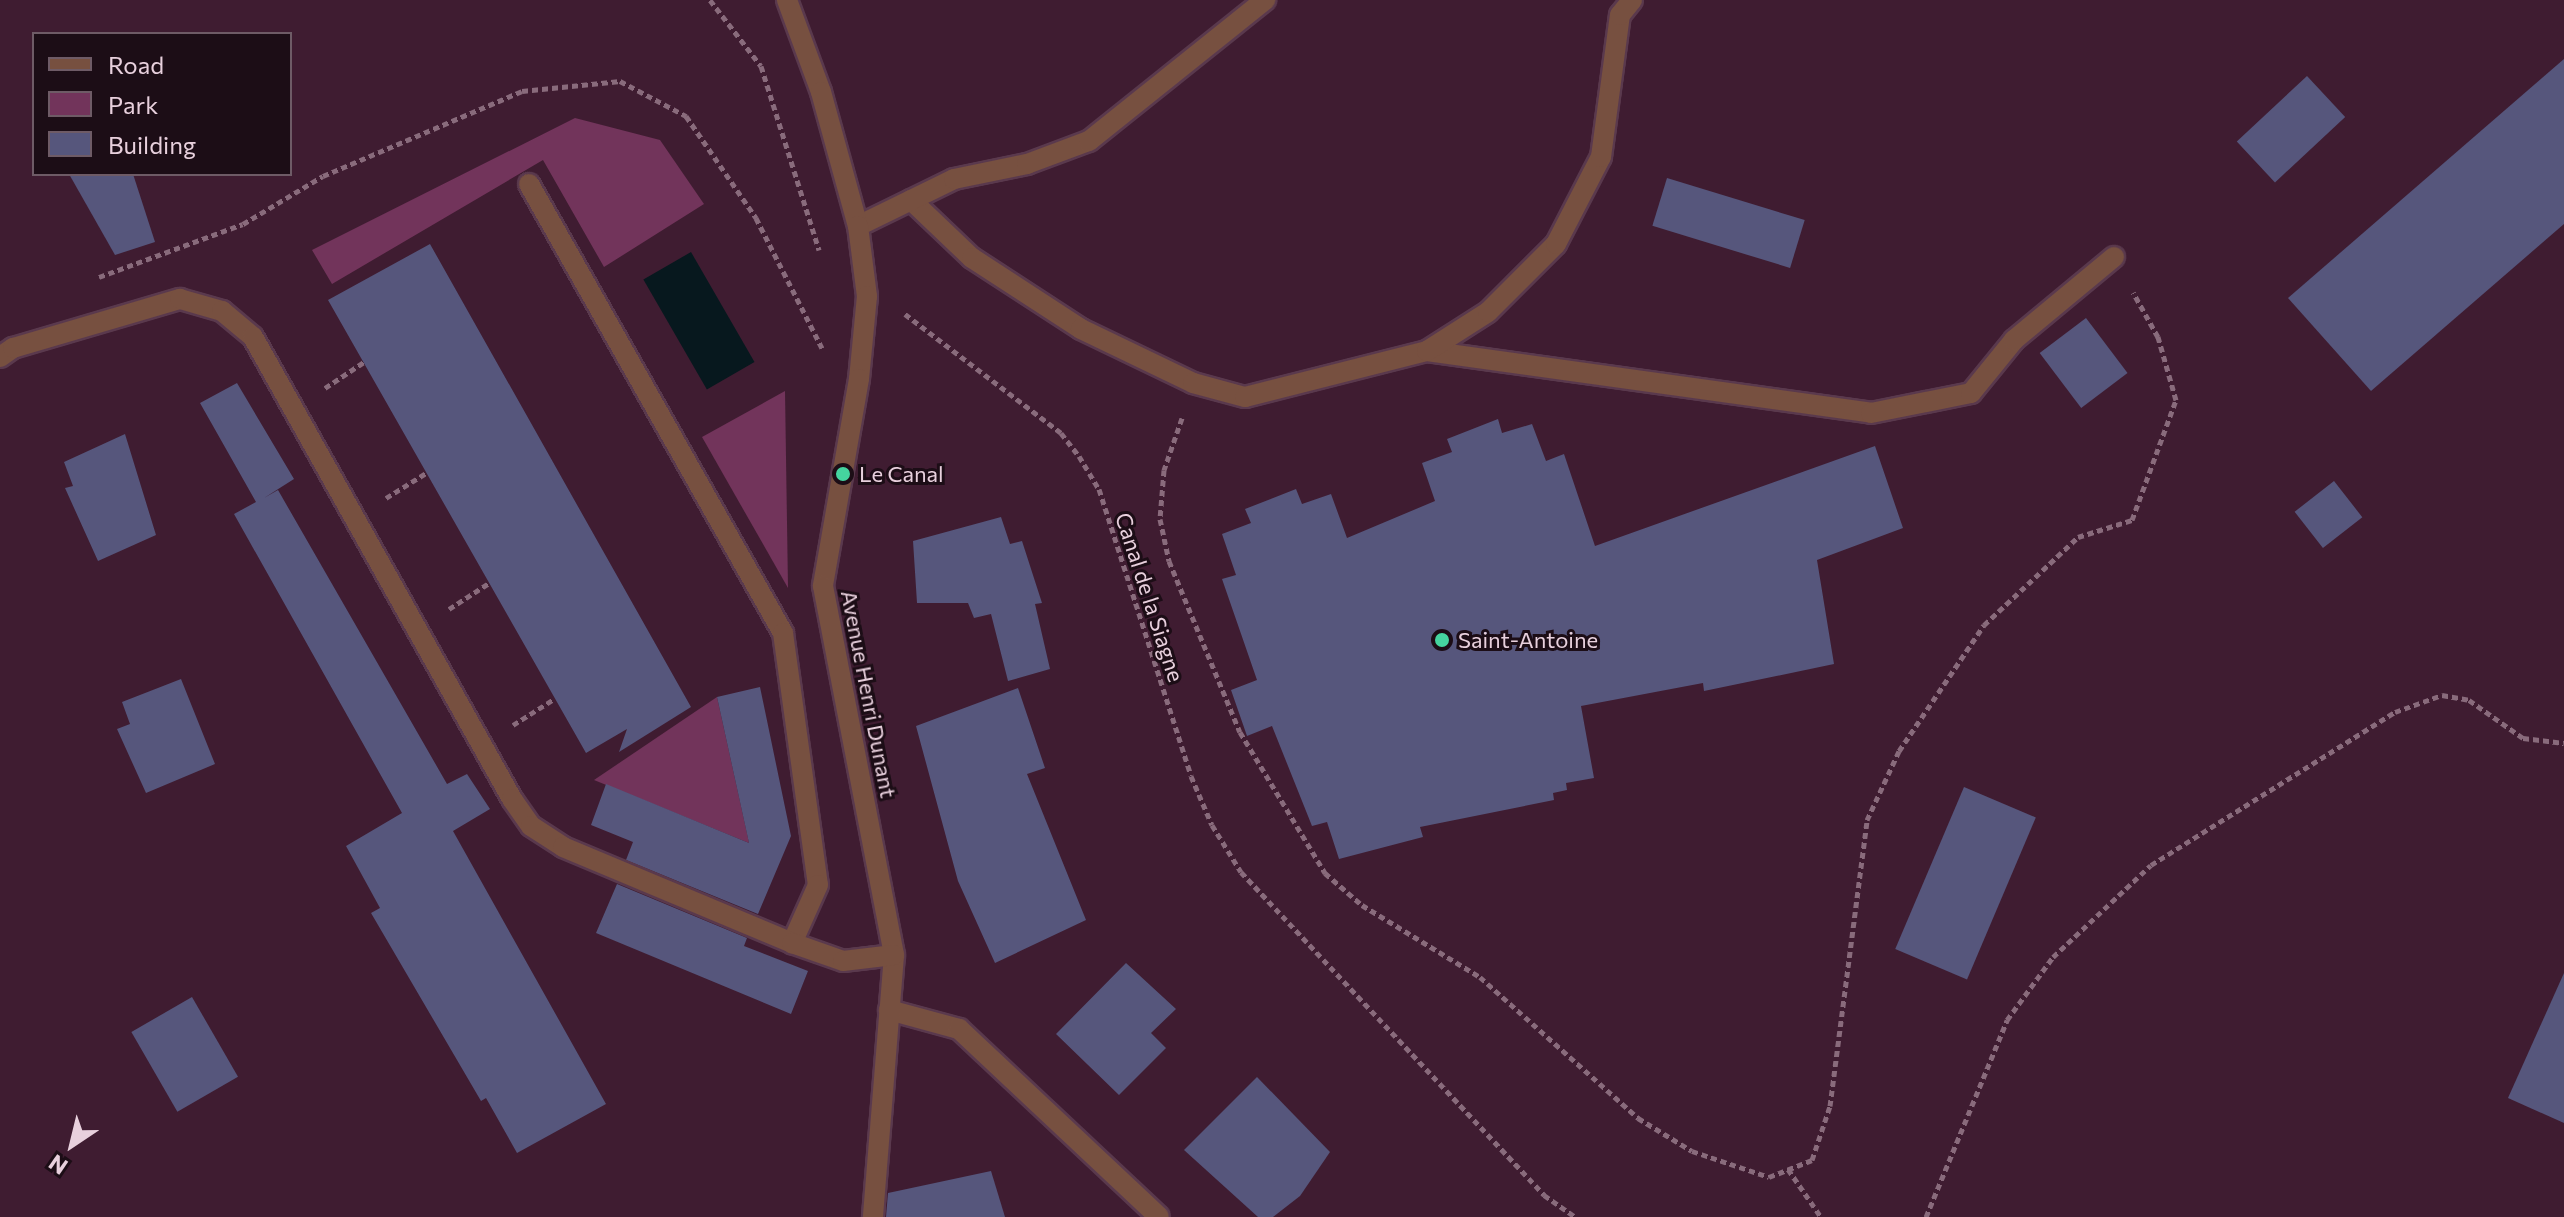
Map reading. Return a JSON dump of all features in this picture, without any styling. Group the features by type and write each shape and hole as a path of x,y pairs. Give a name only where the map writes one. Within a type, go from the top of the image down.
{"street":[{"name":"Avenue Henri Dunant","path":"787,0 821,92 858,226 867,296 855,403 823,586 894,955 873,1217"},
{"path":"858,226 954,179 1027,164 1089,141 1265,0"},
{"path":"911,200 972,258 1045,306 1081,329 1193,383 1245,397 1427,351 1488,312 1556,244 1601,157 1620,15 1632,0"},
{"path":"529,184 783,633 818,885 792,943"},
{"path":"1427,351 1871,413 1971,393 2014,340 2114,257"},
{"path":"0,357 13,348 180,299 222,311 253,337 512,799 531,826 563,847 792,943 843,961 894,955"},
{"path":"889,1010 959,1029 1159,1217"}],"path":[{"name":"Canal de la Siagne","path":"710,0 761,66 832,281 908,315 1061,433 1079,456 1099,489 1191,776 1212,825 1241,872 1544,1195 1575,1217"},
{"path":"89,280 243,224 323,176 522,91 620,81 686,116 756,218 808,326 855,403"},
{"path":"1193,383 1164,470 1160,519 1169,561 1240,732 1325,873 1362,905 1480,977 1638,1118 1692,1151 1769,1177 1812,1160 1830,1106 1867,820 1899,751 1984,625 2078,537 2132,520 2176,400 2158,337 2114,257"},
{"path":"1926,1217 2007,1020 2053,957 2151,865 2395,712 2442,695 2469,700 2523,738 2564,743"},
{"path":"1788,1169 1821,1217"}],"green space":[{"path":"575,118 660,140 704,204 604,267 543,160 332,284 312,250"},
{"path":"785,391 788,588 702,437"},
{"path":"717,697 748,838 749,843 594,780"}],"shaded area":[{"path":"691,252 754,362 707,389 643,280"}],"building":[{"path":"2564,59 2564,224 2371,391 2288,298"},
{"path":"2307,76 2345,117 2275,182 2237,141"},
{"path":"70,176 134,176 155,242 115,255"},
{"path":"1667,178 1805,220 1790,268 1652,226"},
{"path":"430,244 691,707 619,752 627,729 586,753 328,300"},
{"path":"2086,318 2128,373 2081,408 2040,353"},
{"path":"237,383 294,479 264,498 278,490 447,784 467,774 490,809 453,831 606,1104 517,1153 486,1098 481,1101 371,913 380,908 346,846 402,813 234,514 256,502 200,403"},
{"path":"1498,419 1502,433 1532,424 1546,461 1564,454 1595,546 1875,446 1903,528 1817,560 1834,664 1704,691 1703,683 1581,706 1594,778 1566,783 1567,790 1553,793 1554,800 1420,827 1423,837 1339,859 1327,822 1312,826 1272,726 1247,736 1231,690 1257,680 1222,579 1236,575 1222,534 1251,523 1245,509 1296,489 1302,504 1331,494 1347,538 1435,501 1422,463 1452,452 1447,439"},
{"path":"125,434 156,535 98,561 65,488 73,486 64,462"},
{"path":"2334,481 2362,517 2323,548 2295,512"},
{"path":"1001,517 1010,544 1022,541 1042,603 1035,604 1050,669 1008,681 991,614 974,618 968,603 917,603 913,541"},
{"path":"181,679 215,764 146,793 117,729 130,724 122,702"},
{"path":"760,687 791,836 758,914 626,860 633,842 591,825 606,784 749,843 717,697"},
{"path":"1018,688 1045,768 1027,774 1086,920 995,963 958,881 916,726"},
{"path":"1964,787 2036,817 1967,979 1895,949"},
{"path":"617,884 747,938 744,946 808,971 791,1014 596,933"},
{"path":"1126,963 1176,1009 1151,1033 1166,1048 1119,1095 1056,1034"},
{"path":"2564,973 2564,1123 2508,1098"},
{"path":"192,997 238,1077 177,1112 131,1032"},
{"path":"1257,1077 1330,1152 1300,1196 1273,1217 1258,1217 1184,1150"},
{"path":"991,1171 1005,1217 886,1217 888,1193"}],"place":[{"name":"Le Canal","path":"843,474"},
{"name":"Saint-Antoine","path":"1442,640"}]}
